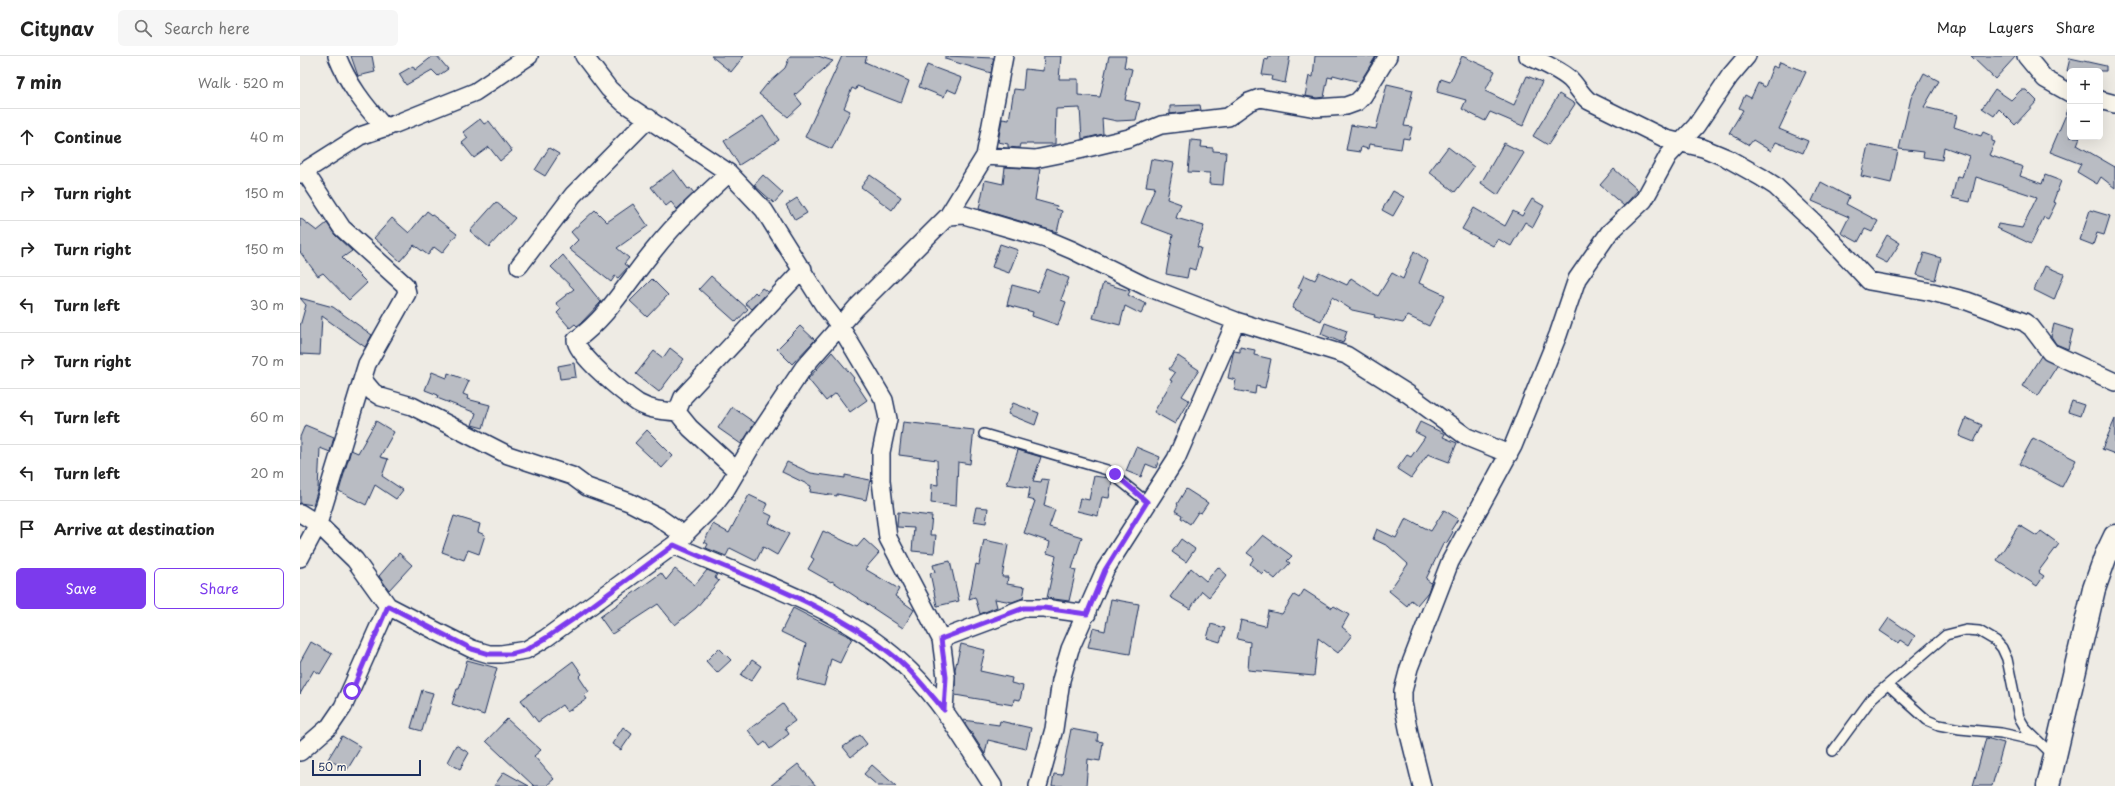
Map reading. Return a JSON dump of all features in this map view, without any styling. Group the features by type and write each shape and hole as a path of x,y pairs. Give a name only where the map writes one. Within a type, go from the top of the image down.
{"main road":[{"path":"2048,786 2094,589 2106,555 2115,536"}],"street":[{"path":"337,56 350,84 365,106 385,128"},
{"path":"300,558 318,524 367,364 407,297 407,289 342,228 302,173 360,136 385,128 475,92 530,56"},
{"path":"584,56 609,89 624,103 649,118 728,173 764,210 803,269 823,304 840,326 884,400 888,419 881,452 881,481 888,538 941,639 946,677 944,710"},
{"path":"300,513 318,524 355,560 388,606 472,649 489,654 511,654 526,650 546,638 581,614 679,540 725,492 736,470 804,367 840,326 948,216 985,156 1004,56"},
{"path":"985,156 1035,159 1079,150 1129,138 1161,125 1228,117 1250,102 1260,98 1316,108 1327,109 1346,106 1357,102 1363,96 1388,56"},
{"path":"1528,56 1545,63 1568,78 1581,95 1589,101 1666,139 1703,148 1727,158 1774,186 1819,227 1869,281 1932,292 1967,301 2024,322 2031,327 2050,352 2115,382"},
{"path":"1422,786 1403,703 1403,691 1409,668 1450,562 1509,454 1558,335 1577,279 1609,233 1644,200 1652,189 1660,168 1679,143 1696,126 1730,76 1747,56"},
{"path":"2026,56 2045,79 2067,91"},
{"path":"2103,101 2115,104"},
{"path":"519,266 574,195 649,118"},
{"path":"728,173 695,204 654,250 608,310 576,340 579,350 607,379 639,403 656,410 677,412 690,428 736,470"},
{"path":"948,216 964,215 1058,243 1145,286 1236,321 1346,355 1408,394 1467,437 1509,454"},
{"path":"677,412 683,397 803,269"},
{"path":"1038,786 1054,729 1064,668 1070,650 1105,570 1147,502 1176,459 1236,321"},
{"path":"363,380 373,392 381,397 419,409 508,455 572,476 587,487 629,502 658,517 679,540 810,604 858,631 890,653 910,671 944,710 993,786"},
{"path":"300,752 330,726 343,707 388,606"},
{"path":"941,639 1024,608 1044,608 1087,614"}],"lane":[{"path":"984,434 1107,470 1147,502"},
{"path":"1834,751 1872,698 1946,635 1966,630 1979,631 1996,641 2002,648 2007,659 2019,717 2026,729 2055,757"},
{"path":"1888,685 1927,720 1939,725 1960,730 2001,732 2040,741"}],"building":[{"path":"351,56 372,56 375,72 358,76"},
{"path":"433,56 437,56 448,69 438,76 432,70 406,85 399,74 413,66 415,70"},
{"path":"711,56 744,56 731,72"},
{"path":"790,56 818,56 833,61 795,95 802,104 788,117 759,94 767,84 785,68"},
{"path":"842,56 867,56 865,62 909,81 901,103 857,86 856,90 852,88 844,108 850,111 832,149 805,137"},
{"path":"945,56 994,58 991,73 945,59"},
{"path":"1044,56 1061,56 1059,79 1078,79 1078,95 1100,97 1109,56 1126,56 1124,67 1132,69 1125,100 1140,103 1136,120 1117,121 1102,118 1103,134 1082,139 1080,108 1056,109 1055,144 1020,144 1019,148 1008,147 1008,144 998,142 1002,119 1009,120 1014,89 1023,90 1025,69 1043,71"},
{"path":"1269,56 1290,56 1285,83 1271,80 1272,76 1262,75 1265,59 1268,60"},
{"path":"1315,56 1376,56 1360,82 1333,75 1332,78 1328,77 1324,97 1317,98 1305,96 1309,76 1313,77"},
{"path":"1462,56 1495,71 1485,91 1514,105 1527,76 1542,82 1523,126 1490,112 1485,121 1462,109 1466,100 1437,92 1441,79 1450,82"},
{"path":"1971,56 2016,56 1995,79"},
{"path":"2070,58 2106,66 2106,71 2103,71 2103,68 2068,68"},
{"path":"1780,62 1806,72 1779,129 1808,141 1803,153 1776,142 1771,151 1753,140 1749,145 1729,133 1743,110 1739,108 1745,95 1751,98 1758,83 1765,87 1773,66 1777,68"},
{"path":"927,65 962,78 956,93 947,89 944,97 919,87"},
{"path":"1924,73 1939,81 1924,107 1957,115 1954,127 1981,136 1983,132 1992,136 1992,141 1995,142 1989,155 2023,167 2020,176 2042,184 2045,175 2061,181 2053,202 2056,203 2048,219 2044,217 2031,244 1997,228 1998,224 2022,228 2037,197 1976,177 1970,202 1952,198 1957,176 1962,177 1969,156 1944,147 1942,160 1923,157 1924,152 1899,149 1911,98"},
{"path":"1387,84 1413,90 1404,126 1412,127 1409,139 1403,138 1401,149 1369,144 1368,149 1361,147 1360,152 1346,150 1351,125 1376,129"},
{"path":"1995,89 2011,100 2021,90 2026,90 2037,101 2015,125 1999,109 1994,116 1982,108"},
{"path":"1559,94 1575,104 1548,145 1533,136"},
{"path":"1200,105 1201,110 1170,114 1170,106"},
{"path":"2067,112 2067,140 2079,140 2077,145 2115,167 2115,188 2101,177 2097,184 2077,172 2081,164 2050,152"},
{"path":"763,116 779,140 739,165 724,141"},
{"path":"480,119 484,124 489,121 512,151 500,161 489,147 474,158 462,143 468,138 463,132"},
{"path":"1191,140 1202,141 1201,147 1213,148 1213,151 1226,152 1223,185 1209,184 1210,173 1188,172"},
{"path":"1504,143 1524,153 1498,195 1481,183"},
{"path":"1868,145 1898,151 1891,183 1861,176"},
{"path":"1448,147 1474,167 1455,192 1429,172"},
{"path":"549,148 559,154 545,176 535,170"},
{"path":"1151,159 1174,163 1167,199 1181,204 1176,218 1204,226 1197,247 1201,248 1195,270 1189,268 1187,278 1166,274 1173,235 1141,223 1155,187 1146,186"},
{"path":"1005,167 1040,169 1035,200 1057,206 1056,209 1062,211 1057,232 979,209 985,180 1003,184"},
{"path":"1614,169 1638,190 1624,206 1600,185"},
{"path":"674,170 688,189 690,188 694,193 677,209 671,202 666,206 651,187"},
{"path":"763,175 783,193 774,203 754,185"},
{"path":"870,175 901,197 892,210 861,187"},
{"path":"1821,182 1849,197 1846,204 1878,221 1872,232 1865,229 1858,242 1841,233 1849,217 1812,201"},
{"path":"1393,191 1404,197 1393,216 1382,210"},
{"path":"797,198 807,213 795,220 786,205"},
{"path":"1532,199 1544,206 1533,227 1525,222 1511,246 1498,239 1493,246 1462,229 1474,208 1505,226 1513,211 1522,216"},
{"path":"496,202 515,218 489,247 470,231"},
{"path":"633,204 648,226 617,248 629,258 624,264 628,267 618,278 615,276 611,282 569,249 578,240 571,232 595,210 607,222"},
{"path":"2090,210 2110,216 2104,235 2097,233 2093,245 2080,240"},
{"path":"427,211 457,234 442,253 434,247 428,255 414,245 400,261 374,238 392,218 409,233"},
{"path":"300,218 317,231 327,223 335,235 352,251 342,258 367,283 349,300 323,273 318,276 300,252"},
{"path":"1887,235 1900,243 1887,263 1875,257"},
{"path":"1000,244 1018,250 1009,273 992,267"},
{"path":"1414,251 1428,261 1419,283 1445,295 1429,326 1408,316 1403,323 1374,317 1375,315 1352,310 1332,297 1321,321 1292,308 1302,289 1298,288 1304,275 1315,280 1319,272 1347,285 1351,278 1378,296 1392,273 1403,279"},
{"path":"1924,253 1941,258 1935,280 1917,275"},
{"path":"563,255 601,302 581,323 577,326 575,324 570,328 557,313 561,309 556,303 574,289 551,267"},
{"path":"2045,266 2064,274 2054,300 2034,290"},
{"path":"1047,269 1069,278 1061,300 1066,302 1058,325 1032,316 1033,312 1007,305 1012,285 1038,292"},
{"path":"711,276 748,309 736,322 699,289"},
{"path":"652,279 668,295 647,317 630,301"},
{"path":"1103,283 1130,291 1128,295 1146,304 1141,314 1125,306 1120,325 1093,318"},
{"path":"762,288 768,292 752,309 745,303 755,292 757,294"},
{"path":"300,298 333,307 372,335 365,347 322,316 320,355 300,354 300,326 306,305"},
{"path":"1325,323 1347,331 1343,343 1321,334"},
{"path":"2054,324 2073,330 2068,349 2056,344 2051,336"},
{"path":"800,326 815,340 792,364 777,349"},
{"path":"1240,347 1255,350 1254,355 1271,359 1265,388 1256,386 1255,394 1234,390 1236,380 1228,378 1234,351 1240,352"},
{"path":"670,348 684,359 659,392 636,374 654,351 663,358"},
{"path":"832,352 854,378 853,379 867,400 850,412 836,393 826,401 808,379"},
{"path":"1178,356 1199,370 1182,396 1189,400 1175,424 1154,412 1172,381 1170,380 1175,373 1169,369"},
{"path":"2041,356 2057,366 2038,396 2022,386"},
{"path":"574,363 576,377 560,379 558,366"},
{"path":"432,372 447,378 448,373 469,381 463,394 468,396 467,399 490,405 483,428 472,425 476,413 437,398 438,395 425,390"},
{"path":"2072,401 2084,405 2080,416 2068,412"},
{"path":"1013,403 1039,413 1035,425 1008,414"},
{"path":"732,407 755,423 741,444 718,428"},
{"path":"1966,418 1982,425 1974,442 1959,436"},
{"path":"2115,419 2115,454 2102,449"},
{"path":"376,421 394,432 380,457 388,459 382,476 403,490 396,499 375,485 366,505 339,491 351,450 358,453"},
{"path":"903,422 974,430 970,464 958,462 956,506 931,503 932,484 938,485 937,460 899,455"},
{"path":"1420,422 1445,434 1443,437 1457,443 1449,462 1428,454 1411,478 1397,469 1407,455 1411,457 1425,437 1415,432"},
{"path":"305,425 334,437 330,452 320,448 318,489 313,505 300,503 300,437"},
{"path":"647,430 673,456 662,468 635,443"},
{"path":"2033,438 2076,460 2062,487 2019,464"},
{"path":"1136,447 1160,457 1156,468 1146,464 1141,477 1126,471"},
{"path":"1018,450 1041,457 1033,481 1041,482 1042,479 1049,480 1044,506 1055,510 1049,527 1082,537 1072,569 1076,570 1069,601 1047,598 1056,556 1047,553 1050,542 1024,533 1035,501 1028,499 1030,488 1007,484"},
{"path":"787,462 811,473 845,478 845,475 870,480 866,500 837,494 837,496 810,492 811,486 782,472"},
{"path":"1094,476 1108,478 1112,481 1109,498 1102,497 1098,516 1077,511 1080,498 1089,500"},
{"path":"1186,489 1208,503 1201,513 1198,512 1190,524 1181,518 1182,515 1175,511 1178,505 1177,504"},
{"path":"749,495 768,504 764,512 772,516 769,523 789,534 777,555 763,547 756,561 730,548 726,556 706,548 708,544 704,542 713,524 729,533"},
{"path":"976,507 988,508 986,523 973,521"},
{"path":"1444,510 1458,519 1451,530 1453,532 1446,544 1444,542 1426,579 1431,583 1428,592 1417,605 1411,600 1407,606 1389,591 1408,564 1388,546 1373,539 1377,529 1396,538 1406,518 1431,531"},
{"path":"898,512 932,516 930,535 936,535 934,553 912,551 914,528 897,527"},
{"path":"454,516 480,524 478,532 485,535 479,554 468,550 464,560 442,552"},
{"path":"2019,525 2037,536 2041,531 2059,544 2038,572 2044,576 2037,586 1997,560"},
{"path":"823,531 857,547 864,539 879,553 865,569 899,589 895,596 914,610 903,628 832,581 831,582 808,569 814,559 811,557"},
{"path":"1263,535 1292,556 1287,561 1290,563 1275,579 1265,571 1262,574 1250,564 1254,558 1247,553"},
{"path":"1181,539 1195,549 1186,562 1172,552"},
{"path":"984,540 1008,545 1002,577 1008,577 1007,584 1025,587 1023,598 1012,602 995,599 997,607 980,614 975,597 969,599 976,564 979,565"},
{"path":"399,553 412,565 389,590 379,576"},
{"path":"950,561 959,601 937,606 930,573 935,572 933,565"},
{"path":"1218,567 1227,575 1209,597 1202,591 1190,609 1170,597 1191,568 1206,581"},
{"path":"675,569 695,585 707,570 717,574 715,578 719,581 696,608 675,625 658,604 612,634 600,617 661,573 666,580"},
{"path":"1304,590 1332,608 1334,606 1349,615 1342,627 1352,635 1338,653 1318,638 1314,676 1248,670 1250,642 1237,639 1241,620 1265,626 1268,611 1282,614 1294,595 1299,598"},
{"path":"1111,599 1139,604 1130,654 1088,647 1093,628 1105,631"},
{"path":"793,608 852,638 840,663 831,659 824,686 797,679 806,644 781,632"},
{"path":"1889,618 1915,636 1909,646 1900,640 1898,643 1880,631"},
{"path":"1211,624 1225,628 1220,642 1207,638"},
{"path":"311,642 332,654 320,674 314,670 300,694 300,662"},
{"path":"961,644 985,650 980,671 1012,678 1011,683 1023,686 1020,700 1014,699 1013,705 955,695 955,669"},
{"path":"719,648 731,660 717,673 706,661"},
{"path":"467,660 497,668 484,715 452,704 457,689 459,689"},
{"path":"752,660 761,666 751,681 741,675"},
{"path":"573,661 582,674 579,677 589,692 584,695 587,699 567,712 562,705 538,722 521,700"},
{"path":"422,690 433,693 422,731 411,728"},
{"path":"783,704 795,721 785,728 789,734 770,749 765,742 760,746 748,730"},
{"path":"507,719 541,750 534,756 554,779 546,786 534,786 486,741"},
{"path":"963,720 999,725 1000,721 1031,728 1026,749 988,740 985,754"},
{"path":"623,727 632,734 621,750 612,744"},
{"path":"1071,729 1098,734 1097,741 1103,742 1100,761 1088,759 1086,786 1052,786 1054,774 1062,775"},
{"path":"860,735 867,744 851,757 843,747"},
{"path":"342,736 361,747 347,770 328,759"},
{"path":"1986,738 2004,743 1992,786 1973,786"},
{"path":"456,745 469,753 460,769 447,762"},
{"path":"798,764 816,786 770,786"},
{"path":"872,765 896,786 878,786 864,774"},
{"path":"504,772 529,786 494,786"}],"route":[{"path":"352,691 388,606 472,649 489,654 511,654 526,650 546,638 581,614 641,567 674,545 810,604 858,631 890,653 910,671 944,710 946,677 944,652 941,639 1024,608 1044,608 1087,614 1105,570 1125,540 1147,502 1115,474"}]}
